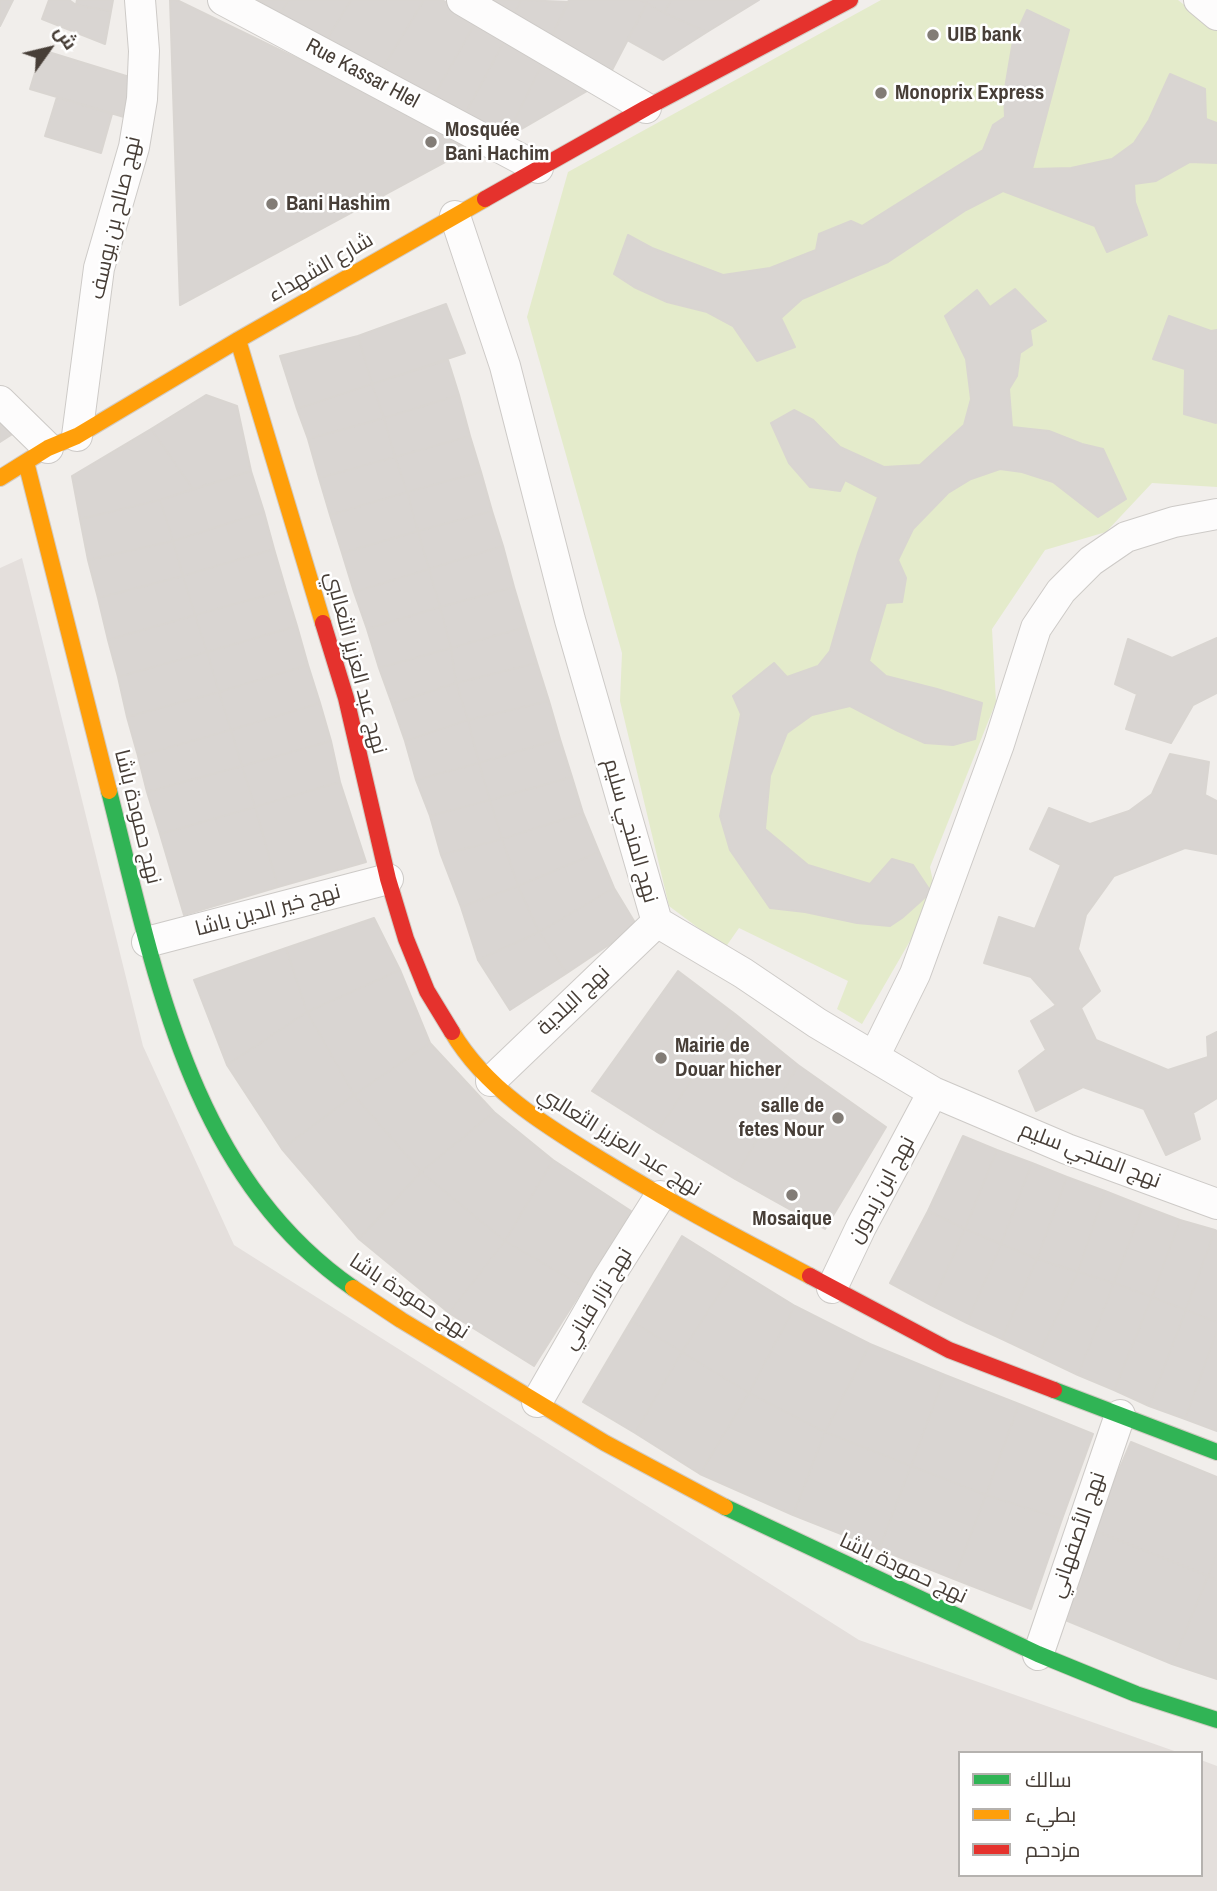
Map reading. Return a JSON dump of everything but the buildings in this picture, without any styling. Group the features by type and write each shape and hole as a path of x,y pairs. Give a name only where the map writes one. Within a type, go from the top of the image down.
{"street":[{"name":"نهج صالح بن يوسف","path":"77,436 99,268 134,147 142,99 144,51 140,0"},
{"name":"Rue Kassar Hlel","path":"223,0 538,168"},
{"path":"462,0 646,108"},
{"name":"شارع الشهداء","path":"0,478 538,168 850,0"},
{"path":"1199,0 1217,15"},
{"name":"نهج المنجي سليم","path":"455,216 505,366 570,620 657,922 933,1092 1067,1149 1217,1204"},
{"name":"نهج عبد العزيز الثعالبي","path":"238,340 346,698 388,879 406,939 427,991 456,1038 491,1081 540,1122 660,1196 948,1350 1217,1452"},
{"path":"0,401 37,455"},
{"name":"نهج حمودة باشا","path":"37,455 147,942 186,1065 212,1121 246,1182 274,1218 309,1253 359,1293 537,1402 675,1482 779,1534 1038,1655 1128,1691 1217,1720"},
{"path":"874,1057 915,974 999,744 1036,628 1060,591 1091,561 1126,537 1174,522 1217,514"},
{"name":"نهج خير الدين باشا","path":"147,942 388,879"},
{"name":"نهج البلدية","path":"491,1081 657,922"},
{"name":"نهج ابن زيدون","path":"832,1288 861,1227 933,1092"},
{"name":"نهج نزار قباني","path":"537,1402 607,1280 660,1196"},
{"name":"نهج الأصفهاني","path":"1038,1655 1120,1415"}],"shaded area":[{"path":"22,558 143,1046 234,1245 859,1640 1174,1751 958,1751 958,1877 1203,1877 1203,1761 1217,1766 1217,1891 0,1891 0,568"}],"green space":[{"path":"881,0 1178,0 1217,31 1217,487 1152,483 1106,532 1045,550 992,629 996,702 930,867 936,896 862,1024 837,1009 848,981 739,928 725,948 669,906 620,701 622,653 527,317 568,172"}],"traffic: fast":[{"path":"109,791 163,998 187,1065 216,1128 252,1188 297,1241 353,1288"},
{"path":"1054,1390 1217,1452"},
{"path":"725,1507 1038,1654 1136,1694 1217,1720"}],"traffic: slow":[{"path":"0,478 485,199"},
{"path":"238,340 323,623"},
{"path":"26,462 109,791"},
{"path":"452,1032 483,1072 501,1090 541,1121 655,1192 810,1276"},
{"path":"353,1288 401,1320 605,1443 725,1507"}],"traffic: jam":[{"path":"485,199 646,108 850,0"},
{"path":"323,623 346,698 388,879 406,939 427,991 452,1032"},
{"path":"810,1276 949,1350 1054,1390"}],"place":[{"name":"UIB bank","path":"933,35"},
{"name":"Monoprix Express","path":"881,93"},
{"name":"Mosquée Bani Hachim","path":"431,142"},
{"name":"Bani Hashim","path":"272,204"},
{"name":"Mairie de Douar hicher","path":"661,1058"},
{"name":"salle de fetes Nour","path":"838,1118"},
{"name":"Mosaique","path":"792,1195"}]}
